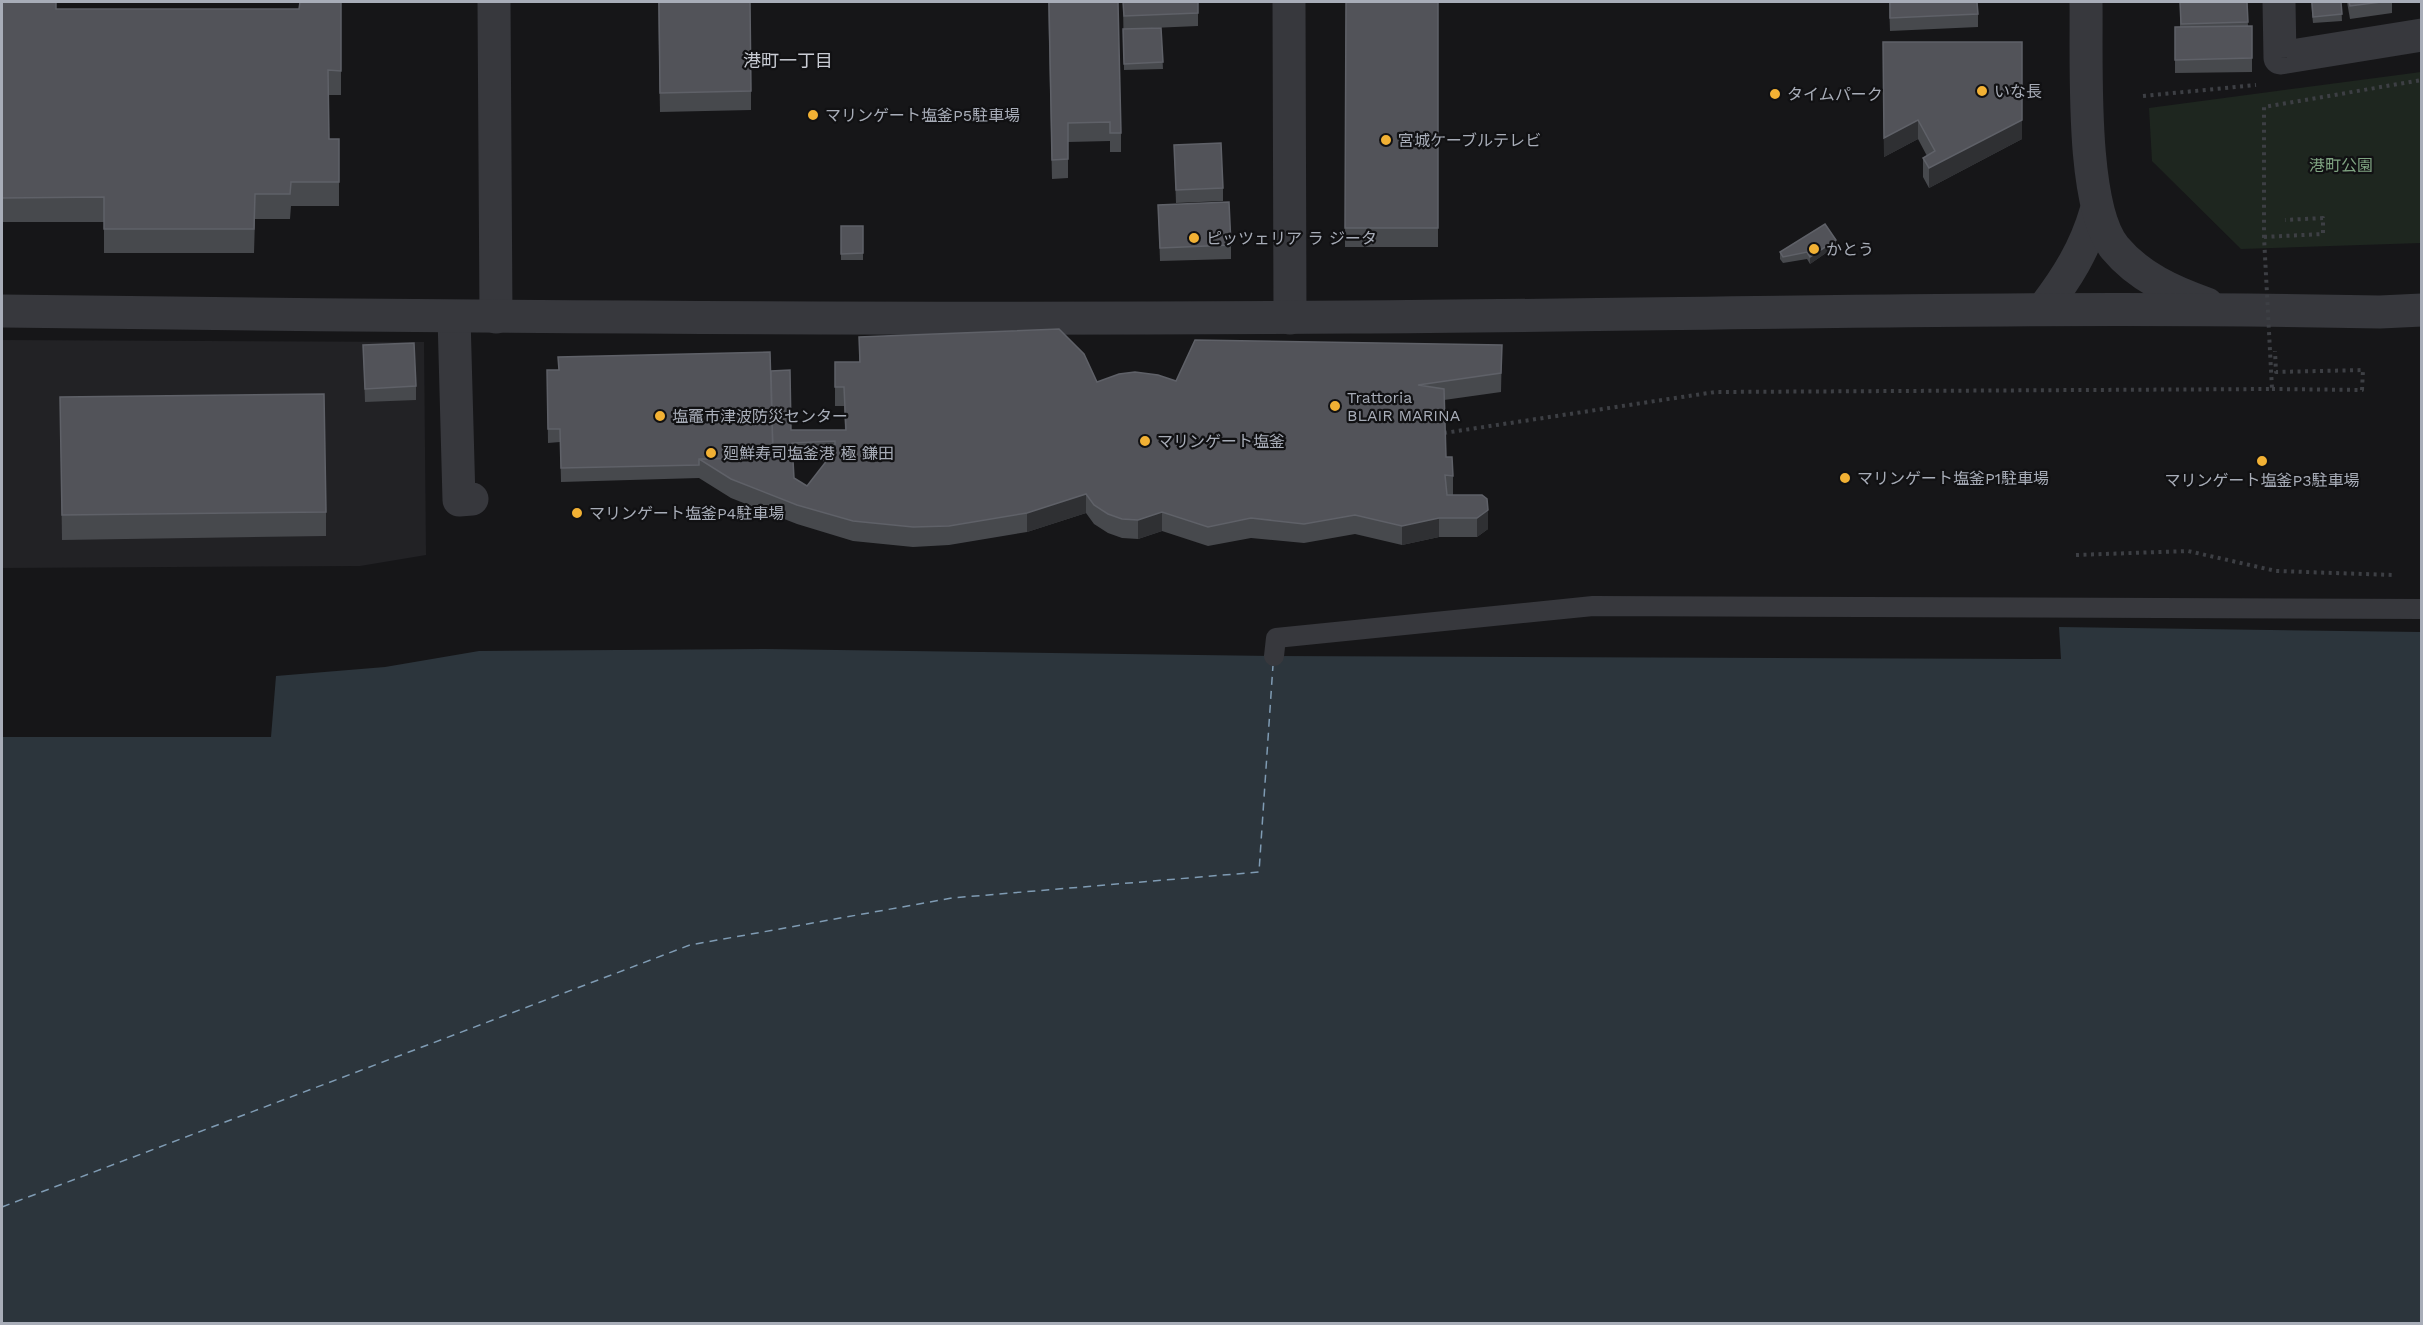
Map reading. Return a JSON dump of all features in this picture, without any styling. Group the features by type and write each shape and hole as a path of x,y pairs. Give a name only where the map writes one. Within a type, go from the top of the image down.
{"street":[{"path":"494,2 496,317"},
{"path":"1289,2 1290,318"},
{"path":"2086,2 2088,132 2096,211 2114,247 2139,272 2190,298 2227,310"},
{"path":"2279,2 2280,58 2421,34"},
{"path":"2043,309 2067,279 2077,261 2087,242 2096,211"},
{"path":"2,311 454,317 1290,318 2043,309 2379,312 2421,310"},
{"path":"454,317 459,500 472,499"}],"lane":[{"path":"1274,656 1276,638 1593,606 2421,609"}],"path":[{"path":"2272,389 2264,237 2264,107 2421,80"},
{"path":"2264,237 2323,234 2324,218 2285,220"},
{"path":"1444,433 1715,392 2362,390 2363,370 2276,372 2275,351"},
{"path":"2076,555 2188,552 2276,571 2399,576"}],"shaded area":[{"path":"2,340 424,342 426,555 360,566 2,568"},
{"path":"2059,627 2421,632 2421,1323 2,1323 2,737 271,737 276,676 385,667 479,651 766,649 1274,656 2061,659"}],"green space":[{"name":"港町公園","path":"2421,72 2421,243 2241,249 2152,161 2149,108"}],"building":[{"path":"2,2 56,2 56,9 299,9 300,2 341,2 341,71 328,70 329,139 339,139 339,182 291,182 290,194 255,194 254,229 104,229 104,197 2,198"},
{"path":"659,2 750,2 751,91 660,93"},
{"path":"1049,2 1118,2 1121,133 1110,133 1110,122 1068,123 1068,159 1052,160"},
{"path":"1123,2 1198,2 1198,13 1124,16"},
{"path":"1346,2 1438,2 1438,228 1345,228"},
{"path":"1890,2 1977,2 1978,14 1890,18"},
{"path":"2180,2 2247,2 2248,22 2181,24"},
{"path":"2312,2 2341,2 2342,14 2313,17"},
{"path":"2349,2 2381,2 2350,6"},
{"path":"2252,26 2252,58 2175,60 2175,27"},
{"path":"1161,28 1163,62 1124,64 1123,29"},
{"path":"1883,42 2022,42 2022,120 1929,168 1923,158 1935,151 1918,120 1884,138"},
{"path":"1221,143 1223,188 1176,190 1174,145"},
{"path":"1229,202 1231,245 1160,248 1158,205"},
{"path":"1825,224 1836,240 1810,257 1807,252 1783,257 1780,252"},
{"path":"841,226 863,226 863,253 841,254"},
{"name":"マリンゲート塩釜","path":"1059,329 1084,354 1097,382 1119,374 1135,372 1158,375 1176,381 1195,340 1502,345 1501,373 1418,385 1444,389 1446,457 1452,457 1453,476 1445,475 1447,495 1482,495 1487,499 1488,510 1477,518 1439,518 1402,526 1355,515 1304,524 1251,518 1208,527 1162,512 1138,520 1122,519 1094,505 1086,494 1027,513 949,526 913,527 853,521 797,505 731,479 699,459 773,457 771,371 790,370 791,430 846,430 844,387 835,387 835,362 860,362 859,337","holes":["835,441 835,450 807,486 794,478 792,443"]},
{"path":"414,343 416,386 365,389 363,345"},
{"name":"塩竈市津波防災センター","path":"770,352 773,457 699,459 699,465 561,468 560,429 548,429 547,370 559,370 558,357"},
{"path":"324,394 326,512 62,515 60,397"}],"ferry route":[{"path":"2,1207 690,945 952,898 1259,872 1273,665"}],"place":[{"name":"いな長","path":"1982,91"},
{"name":"タイムパーク","path":"1775,94"},
{"name":"マリンゲート塩釜P5駐車場","path":"813,115"},
{"name":"宮城ケーブルテレビ","path":"1386,140"},
{"name":"ピッツェリア ラ ジータ","path":"1194,238"},
{"name":"かとう","path":"1814,249"},
{"name":"Trattoria BLAIR MARINA","path":"1335,406"},
{"name":"塩竈市津波防災センター","path":"660,416"},
{"name":"マリンゲート塩釜","path":"1145,441"},
{"name":"廻鮮寿司塩釜港 極 鎌田","path":"711,453"},
{"name":"マリンゲート塩釜P3駐車場","path":"2262,461"},
{"name":"マリンゲート塩釜P1駐車場","path":"1845,478"},
{"name":"マリンゲート塩釜P4駐車場","path":"577,513"}],"district":[{"name":"港町一丁目","path":"788,60"}]}
